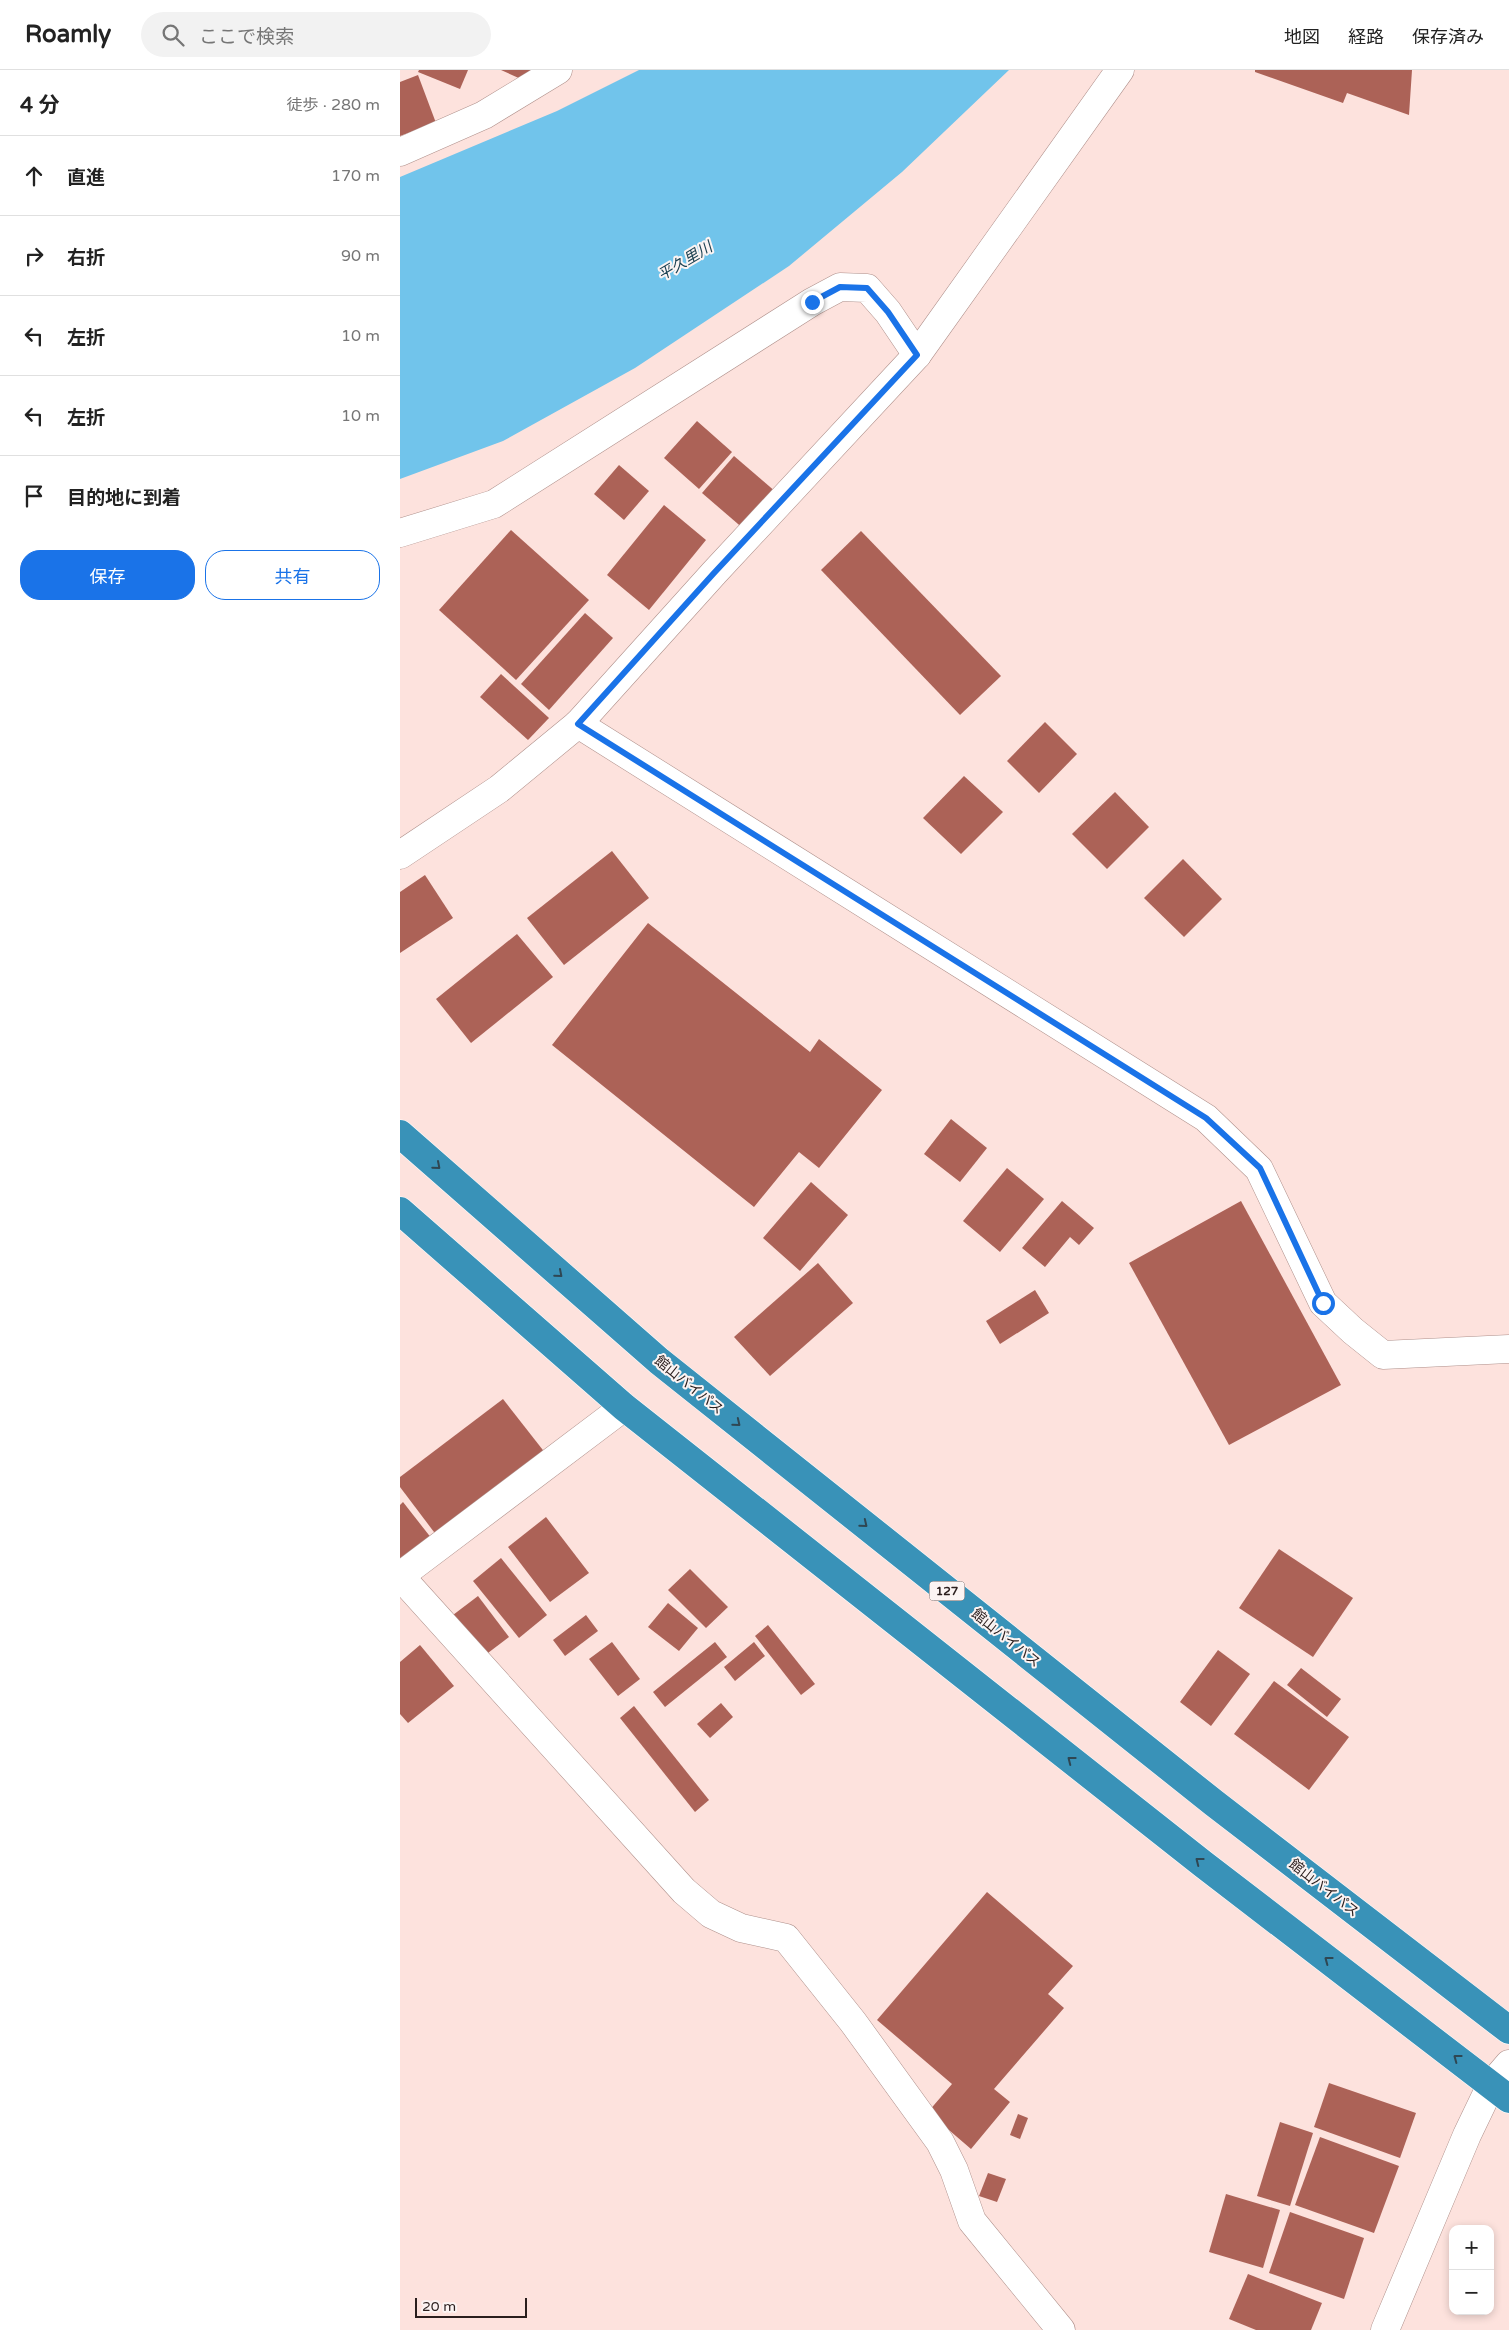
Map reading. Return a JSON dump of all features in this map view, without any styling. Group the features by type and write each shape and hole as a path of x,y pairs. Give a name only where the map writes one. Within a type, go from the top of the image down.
{"highway":[{"name":"館山バイパス","path":"400,1134 659,1361 1214,1803 1509,2030"},
{"path":"400,1211 624,1407 1203,1864 1500,2092"}],"street":[{"path":"400,152 484,115 558,70"},
{"path":"400,855 499,789 578,724 714,573 917,355 1120,70"},
{"path":"400,533 494,504 812,302 840,287 867,288 888,312 917,355"},
{"path":"578,724 1206,1118 1260,1168 1323,1303 1353,1331 1383,1355 1509,1349"},
{"path":"624,1407 400,1576 684,1891 711,1914 741,1928 786,1938 852,2022 940,2142 954,2170 972,2221 1061,2330"},
{"path":"1386,2330 1467,2135 1500,2092 1509,2064"}],"water":[{"name":"平久里川","path":"639,70 1009,70 902,172 789,266 635,368 503,441 400,479 400,177 557,111"}],"building":[{"path":"419,70 468,70 460,89 418,72"},
{"path":"501,70 536,70 530,83"},
{"path":"1255,70 1412,70 1409,115 1347,93 1343,103 1255,72"},
{"path":"418,75 436,123 400,136 400,82"},
{"path":"697,421 732,452 699,489 664,458"},
{"path":"734,456 777,493 745,530 702,493"},
{"path":"619,465 649,491 624,520 594,494"},
{"path":"664,505 706,540 649,610 607,575"},
{"path":"511,530 589,600 516,680 439,610"},
{"path":"861,531 1001,676 960,715 821,570"},
{"path":"585,613 613,638 549,710 521,684"},
{"path":"501,674 549,718 528,740 480,697"},
{"path":"1045,722 1077,754 1039,793 1007,761"},
{"path":"964,776 1003,812 961,854 923,818"},
{"path":"1115,792 1149,827 1107,869 1072,834"},
{"path":"612,851 649,898 564,965 527,918"},
{"path":"1183,859 1222,899 1184,937 1144,898"},
{"path":"425,875 453,918 400,953 400,892"},
{"path":"648,923 810,1052 819,1039 882,1090 819,1168 799,1152 754,1207 552,1045"},
{"path":"517,934 553,977 471,1043 436,999"},
{"path":"951,1119 987,1148 960,1182 924,1154"},
{"path":"1007,1168 1044,1199 1000,1252 963,1221"},
{"path":"811,1182 848,1215 800,1271 763,1238"},
{"path":"1062,1201 1094,1228 1079,1245 1070,1237 1045,1267 1022,1248"},
{"path":"1241,1201 1341,1385 1229,1445 1129,1263"},
{"path":"818,1263 853,1303 770,1376 734,1337"},
{"path":"1035,1290 1049,1313 1000,1344 986,1321"},
{"path":"503,1399 546,1454 437,1536 400,1487 400,1477"},
{"path":"403,1502 432,1539 400,1564 400,1505"},
{"path":"546,1517 589,1573 550,1602 508,1547"},
{"path":"1279,1549 1353,1598 1313,1657 1239,1608"},
{"path":"501,1558 547,1615 519,1638 473,1581"},
{"path":"690,1569 728,1607 706,1628 668,1590"},
{"path":"478,1596 509,1637 484,1656 453,1615"},
{"path":"668,1603 698,1628 679,1651 648,1627"},
{"path":"586,1615 598,1631 565,1656 553,1640"},
{"path":"768,1625 815,1684 801,1695 755,1636"},
{"path":"612,1642 640,1679 618,1696 589,1659"},
{"path":"715,1642 727,1657 665,1707 653,1692"},
{"path":"754,1642 765,1656 735,1681 724,1667"},
{"path":"420,1645 454,1686 408,1723 400,1714 400,1662"},
{"path":"1218,1650 1250,1674 1211,1726 1180,1702"},
{"path":"1301,1668 1341,1699 1327,1717 1287,1685"},
{"path":"1274,1681 1349,1737 1309,1790 1234,1734"},
{"path":"721,1703 733,1717 710,1738 697,1724"},
{"path":"634,1706 709,1800 695,1812 620,1718"},
{"path":"987,1892 1073,1966 1048,1994 1064,2008 994,2089 1010,2102 971,2149 928,2112 952,2084 877,2020"},
{"path":"1329,2083 1416,2113 1400,2158 1314,2127"},
{"path":"1018,2114 1028,2118 1020,2139 1010,2135"},
{"path":"1280,2122 1313,2133 1290,2206 1257,2196"},
{"path":"1320,2137 1399,2166 1374,2233 1295,2205"},
{"path":"988,2173 1006,2179 997,2202 979,2196"},
{"path":"1226,2194 1280,2210 1263,2268 1209,2252"},
{"path":"1290,2212 1364,2238 1344,2299 1269,2273"},
{"path":"1248,2274 1322,2303 1311,2330 1256,2330 1229,2319"}],"route":[{"path":"812,302 840,287 867,288 888,312 917,355 714,573 578,724 1206,1118 1260,1168 1323,1303"}]}
